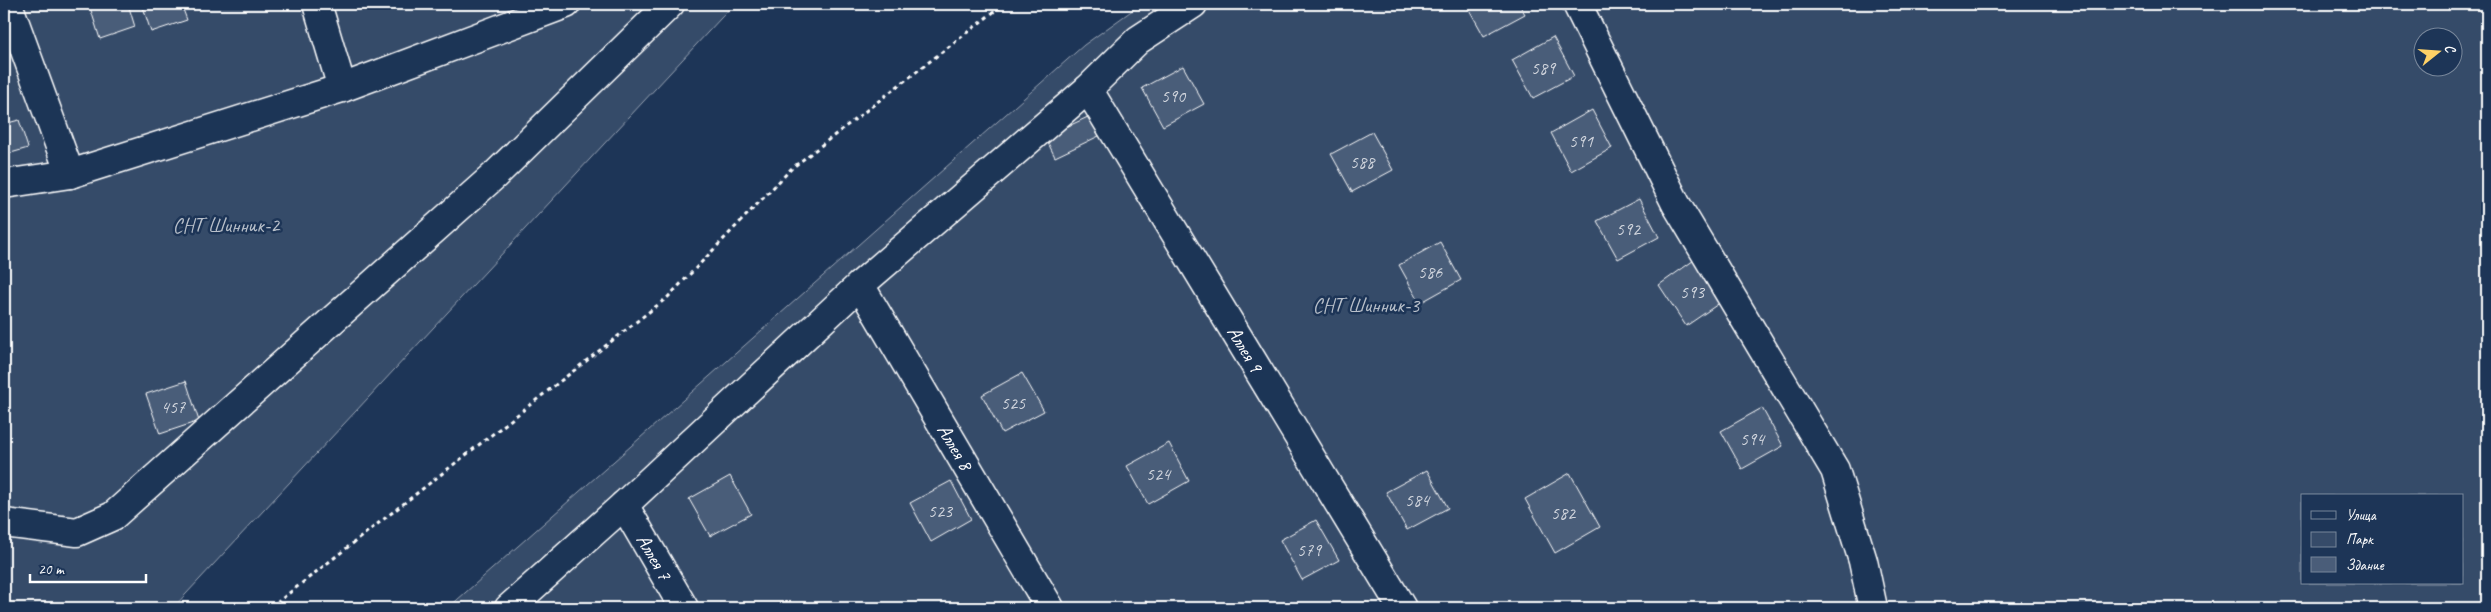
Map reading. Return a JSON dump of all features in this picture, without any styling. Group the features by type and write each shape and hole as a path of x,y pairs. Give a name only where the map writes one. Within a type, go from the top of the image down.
{"lane":[{"path":"8,4 70,174"},
{"path":"317,4 342,88"},
{"path":"4,184 70,174 342,88 566,4"},
{"path":"4,523 77,532 113,516 495,175 670,4"},
{"path":"509,608 624,505 860,285 1088,89 1138,40 1192,4"},
{"path":"1577,4 1676,204 1835,470 1863,561 1873,608"},
{"name":"Аллея 9","path":"1088,89 1402,608"},
{"name":"Аллея 8","path":"860,285 1050,608"},
{"name":"Аллея 7","path":"624,505 684,608"}],"path":[{"path":"270,608 668,297 792,168 1004,4"}],"green space":[{"name":"СНТ Шинник-2","path":"4,4 734,4 173,608 4,608"},
{"name":"СНТ Шинник-3","path":"1141,4 2487,4 2487,608 448,608 1084,45"}],"building":[{"path":"89,4 128,4 135,27 100,39"},
{"path":"142,4 181,4 187,20 151,32"},
{"path":"1466,4 1519,4 1525,14 1484,36"},
{"path":"1553,37 1574,76 1533,98 1512,60"},
{"path":"1183,66 1204,104 1163,126 1142,88"},
{"path":"1592,110 1612,148 1571,171 1551,133"},
{"path":"1090,116 1099,136 1055,157 1045,137"},
{"path":"19,120 28,148 4,155 4,124"},
{"path":"1372,132 1393,170 1352,192 1331,154"},
{"path":"1639,199 1659,237 1618,259 1597,221"},
{"path":"1440,242 1461,280 1420,303 1399,265"},
{"path":"1697,258 1724,300 1686,326 1659,285"},
{"path":"1022,373 1044,411 1002,433 982,395"},
{"path":"186,381 199,421 160,434 146,394"},
{"path":"1762,408 1783,446 1742,469 1721,431"},
{"path":"1169,443 1189,481 1148,504 1127,466"},
{"path":"1427,470 1448,508 1407,530 1386,492"},
{"path":"1570,473 1600,527 1555,553 1525,499"},
{"path":"730,476 751,514 710,536 689,499"},
{"path":"951,481 971,519 931,542 910,503"},
{"path":"1316,520 1339,560 1302,580 1280,540"},
{"path":"1146,601 1150,608 1132,608"}]}
